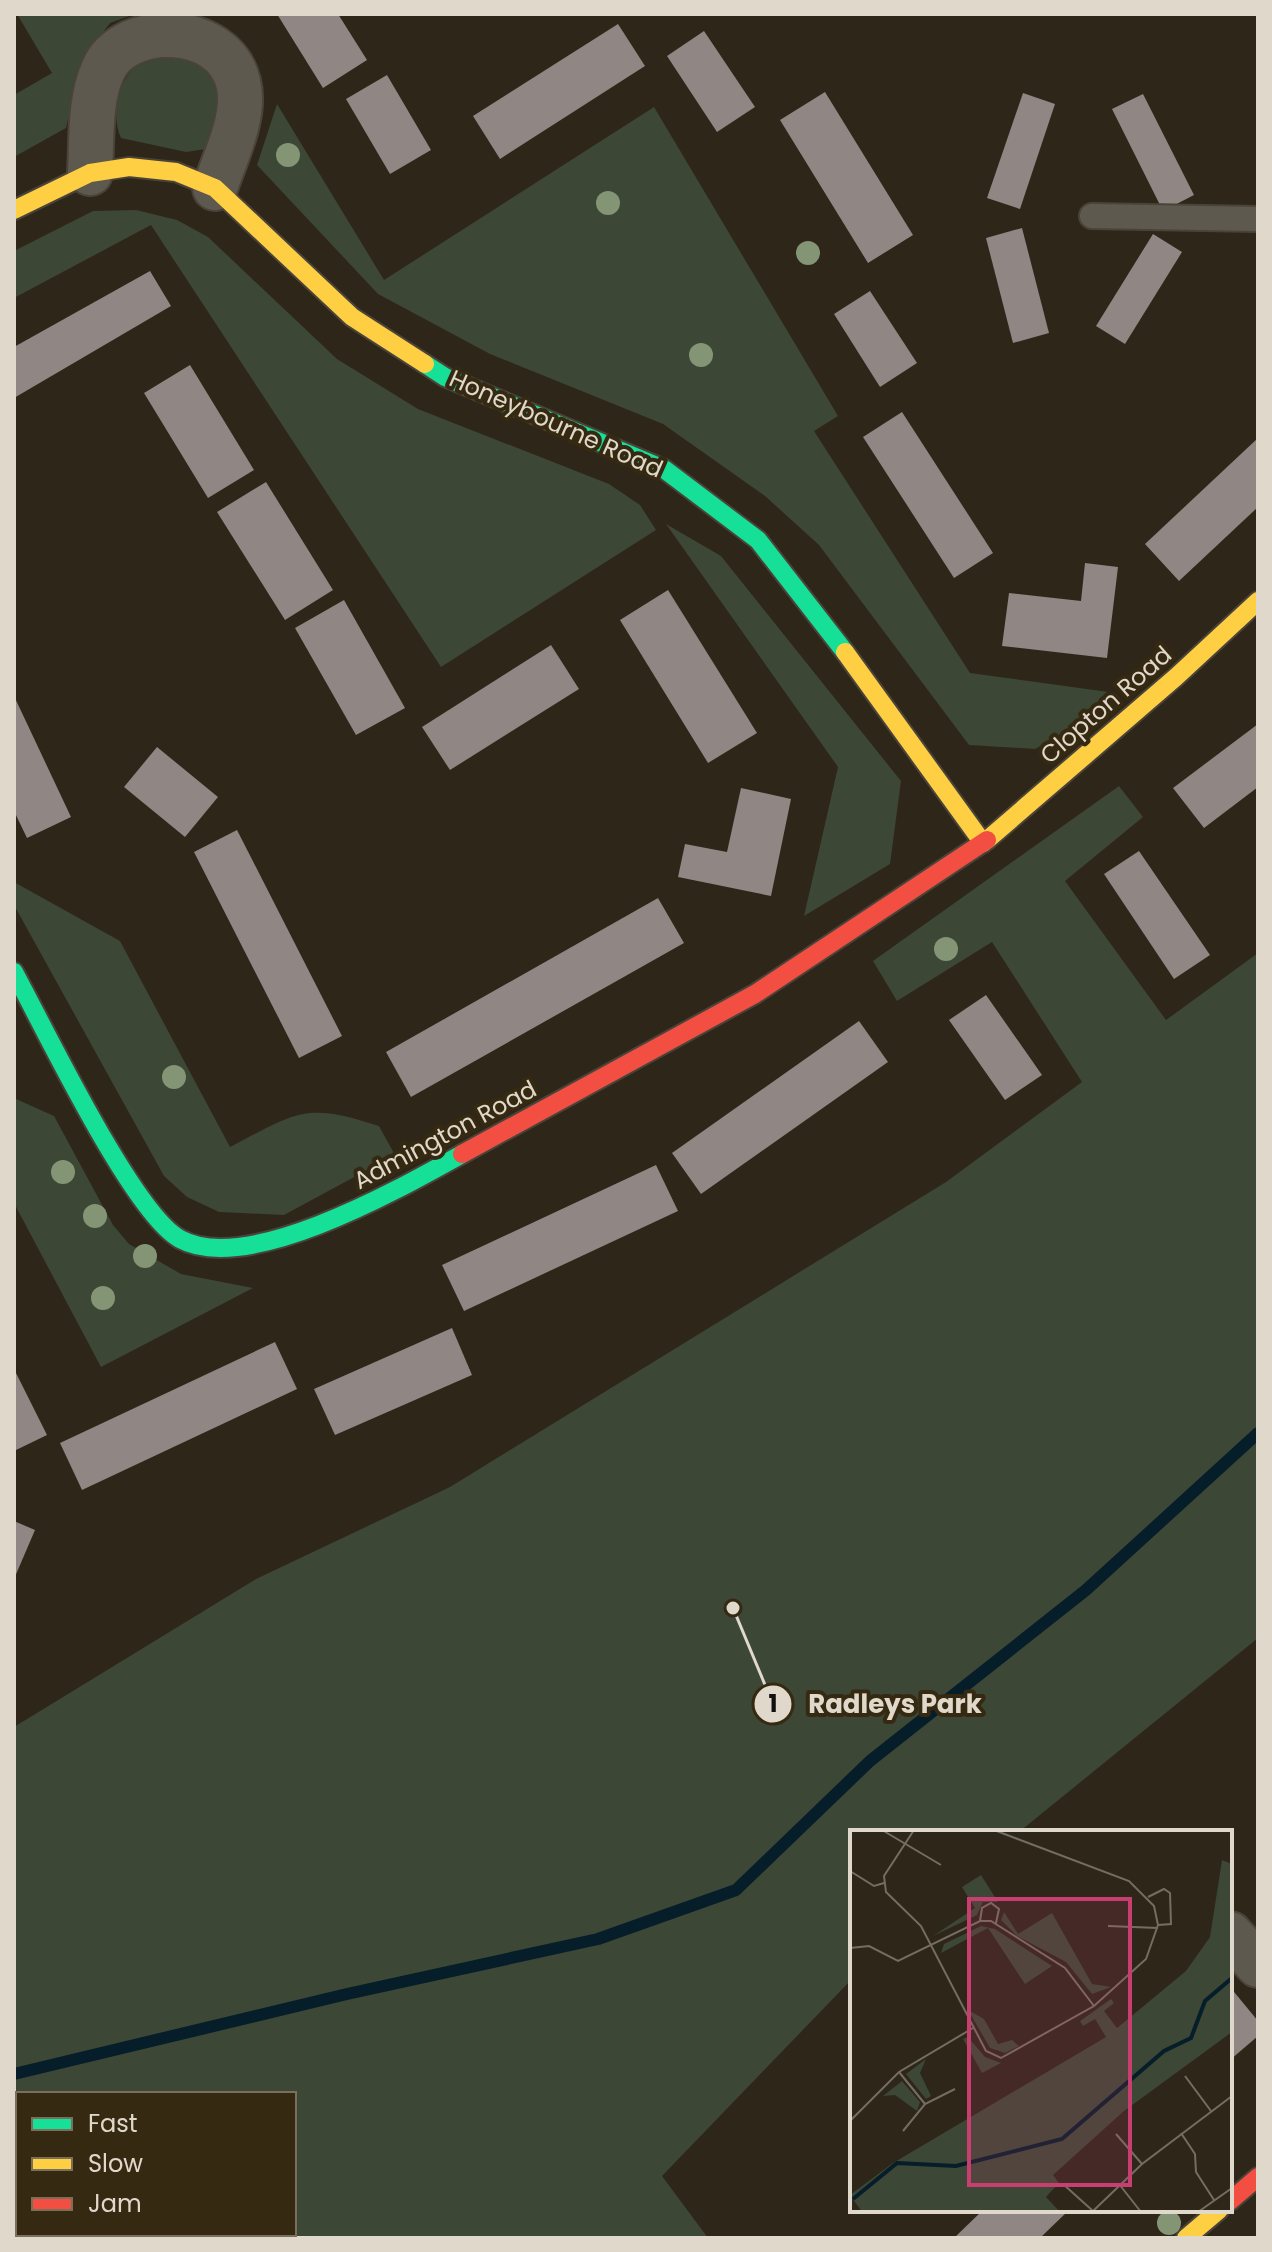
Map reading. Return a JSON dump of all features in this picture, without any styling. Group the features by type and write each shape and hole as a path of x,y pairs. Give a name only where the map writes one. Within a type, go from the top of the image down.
{"street":[{"path":"90,173 96,93 104,67 124,47 174,34 201,38 229,60 238,82 241,105 215,188"},
{"name":"Honeybourne Road","path":"14,210 90,173 129,167 176,172 215,188 365,325 445,377 664,469 758,540 808,601 983,843"},
{"name":"Clopton Road","path":"983,843 1176,677 1258,601"},
{"name":"Admington Road","path":"14,972 24,1019 136,1194 179,1239 210,1247 250,1248 375,1202 685,1033 755,994 983,843"},
{"path":"1232,1936 1258,1965"},
{"path":"1232,2199 1258,2177"},
{"path":"1186,2238 1217,2212"}],"lane":[{"path":"1092,216 1258,219"}],"green space":[{"path":"17,14 135,14 110,23 82,60 66,128 14,157 14,95 52,73"},
{"path":"182,53 210,72 221,89 225,110 216,136 206,149 186,152 121,138 117,104 132,70 150,56"},
{"path":"277,104 384,280 654,107 838,416 814,431 970,673 1116,693 1075,727 1035,749 969,745 819,545 765,496 663,424 490,354 378,294 257,165"},
{"path":"136,210 177,220 208,237 337,359 418,409 609,484 640,505 656,530 441,667 151,225 14,298 14,251 93,211"},
{"path":"666,524 721,556 901,781 890,864 804,916 838,767"},
{"path":"1119,786 1143,817 1065,881 1166,1020 1258,953 1258,1638 1021,1830 850,1830 850,1981 662,2176 708,2238 14,2238 14,1727 256,1579 450,1487 946,1182 1082,1082 992,942 897,1001 873,961"},
{"path":"14,882 120,941 230,1147 286,1119 316,1113 354,1118 379,1126 395,1155 284,1215 219,1212 187,1197 164,1176 14,905"},
{"path":"14,1098 54,1116 113,1225 129,1244 181,1274 253,1288 101,1367 14,1203"}],"building":[{"path":"277,14 338,14 367,60 323,88"},
{"path":"618,24 645,66 500,159 473,116"},
{"path":"704,31 755,107 717,132 667,56"},
{"path":"387,75 431,150 390,174 346,99"},
{"path":"825,92 913,235 868,263 780,120"},
{"path":"1023,93 1055,104 1020,209 987,198"},
{"path":"1143,94 1194,195 1163,211 1112,109"},
{"path":"1022,228 1049,333 1013,343 986,238"},
{"path":"1153,234 1182,252 1125,344 1096,326"},
{"path":"150,271 171,306 14,398 14,347"},
{"path":"870,291 917,363 880,387 834,314"},
{"path":"190,365 254,470 208,498 144,393"},
{"path":"902,412 993,553 954,578 863,437"},
{"path":"1258,438 1258,507 1179,581 1145,544"},
{"path":"266,482 333,590 285,620 217,512"},
{"path":"1085,563 1118,567 1107,658 1002,646 1009,593 1081,601"},
{"path":"668,590 757,733 708,763 620,620"},
{"path":"344,600 405,708 356,735 295,628"},
{"path":"551,645 579,689 450,770 422,727"},
{"path":"14,696 71,817 27,838 14,811"},
{"path":"1258,724 1258,787 1204,828 1173,788"},
{"path":"157,747 218,797 185,837 124,787"},
{"path":"741,788 791,799 771,896 678,877 685,844 727,852"},
{"path":"237,830 342,1036 299,1058 194,852"},
{"path":"1139,851 1210,955 1174,979 1104,874"},
{"path":"658,898 684,943 411,1097 386,1052"},
{"path":"986,995 1042,1075 1005,1100 949,1020"},
{"path":"859,1021 888,1062 701,1194 672,1153"},
{"path":"656,1165 678,1211 464,1311 442,1265"},
{"path":"452,1328 472,1375 335,1435 314,1389"},
{"path":"275,1342 297,1389 82,1490 60,1443"},
{"path":"14,1369 47,1435 14,1451"},
{"path":"14,1521 35,1530 14,1579"},
{"path":"1232,1989 1258,2021 1258,2036 1232,2058"},
{"path":"981,2212 1067,2212 1040,2238 954,2238"}],"waterway":[{"path":"14,2074 347,1994 598,1939 736,1890 870,1761 1086,1590 1258,1433"}],"traffic: fast":[{"path":"425,364 445,377 664,469 758,540 845,652"},
{"path":"14,972 115,1158 161,1223 180,1239 209,1247 244,1246 283,1237 364,1206 462,1154"}],"traffic: slow":[{"path":"14,210 90,173 129,167 176,172 215,188 352,317 425,364"},
{"path":"987,840 1176,677 1258,601"},
{"path":"845,652 983,843"},
{"path":"1186,2238 1217,2212"}],"traffic: jam":[{"path":"462,1154 755,994 987,840"},
{"path":"1232,2199 1258,2177"}],"place":[{"name":"Radleys Park","path":"733,1608"}]}
